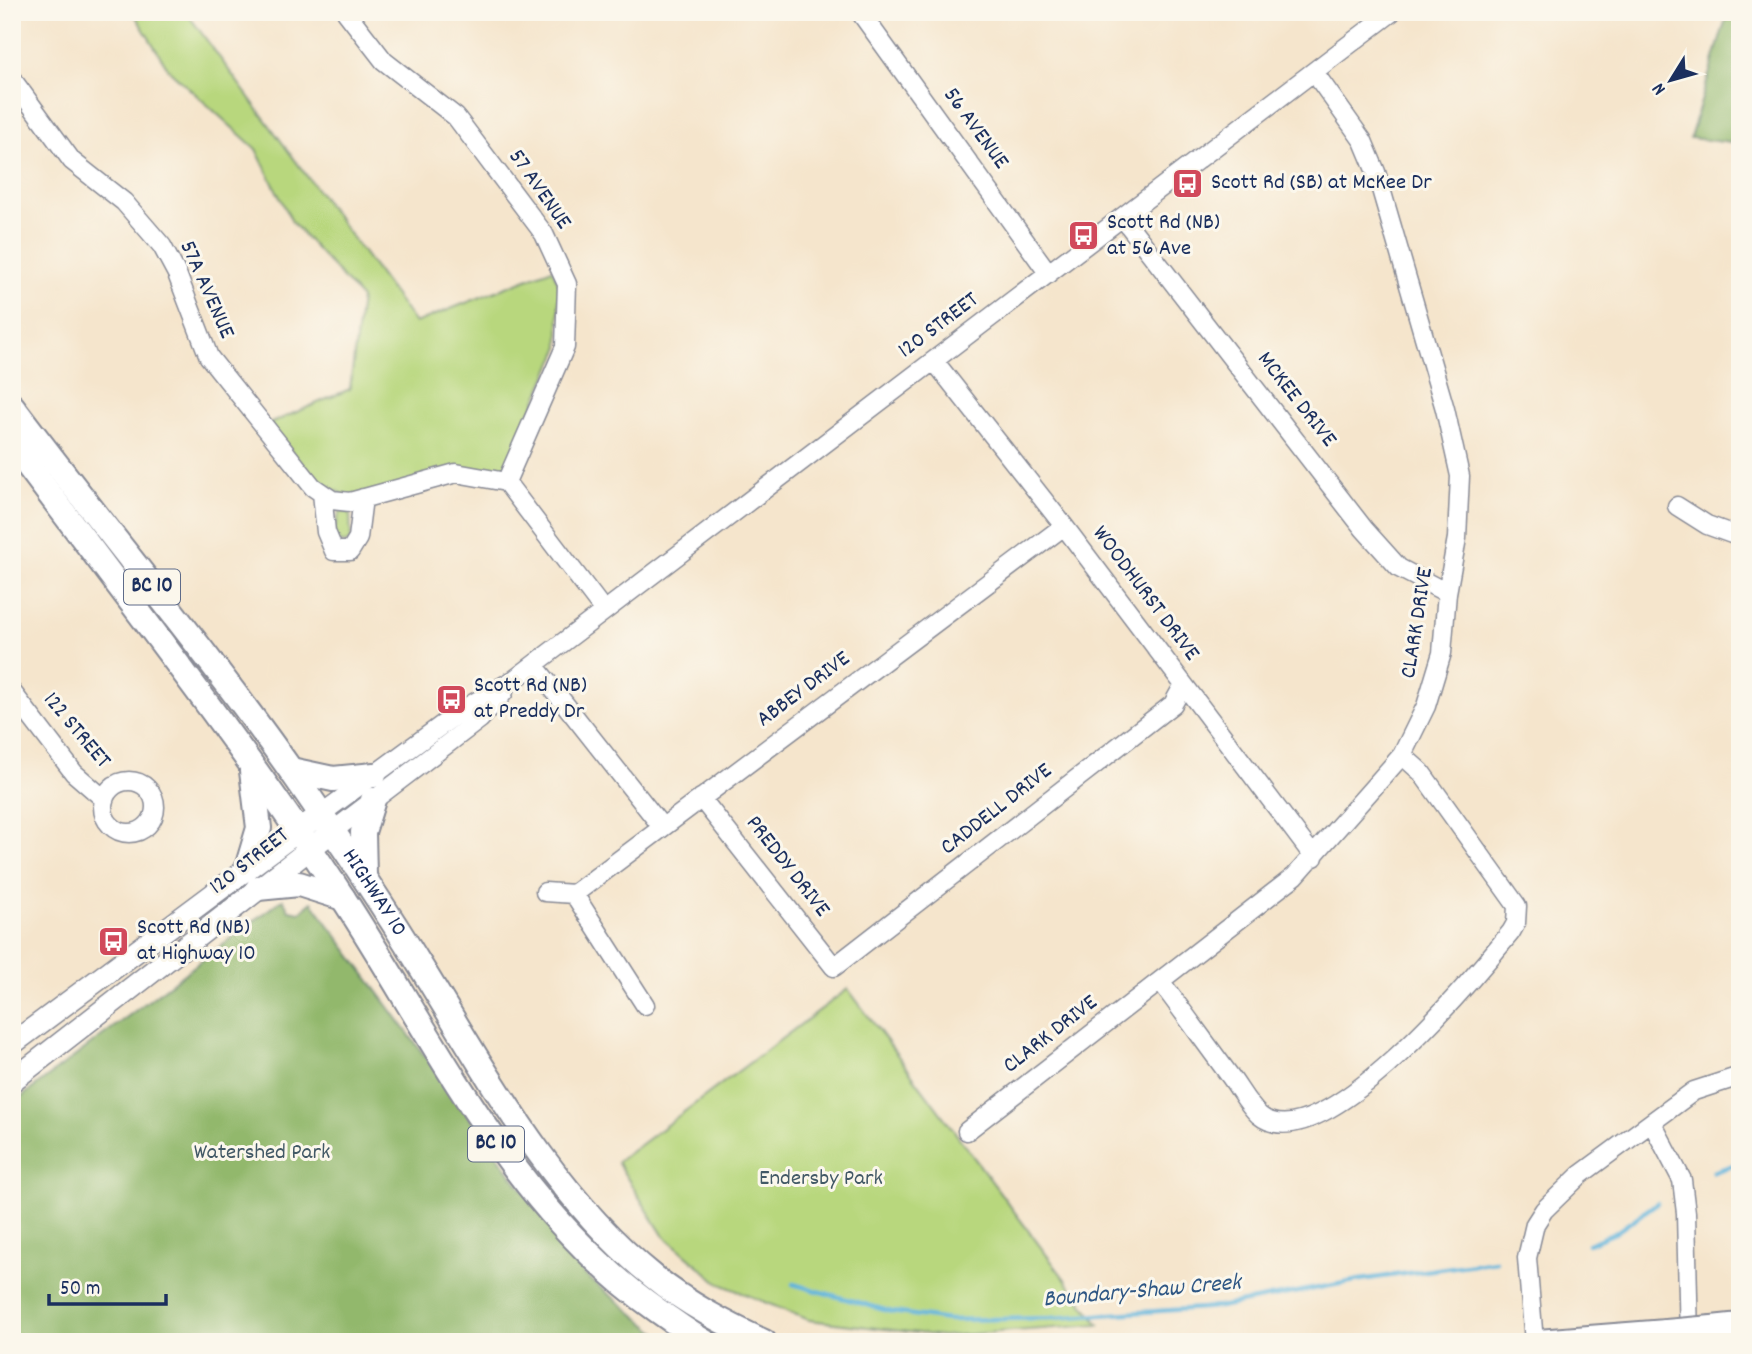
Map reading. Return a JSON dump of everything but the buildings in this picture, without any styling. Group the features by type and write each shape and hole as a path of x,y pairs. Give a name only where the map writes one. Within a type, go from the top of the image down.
{"highway":[{"name":"HIGHWAY 10","path":"12,406 291,770 364,877 512,1116 564,1188 606,1234 655,1279 723,1323 764,1342"},
{"name":"HIGHWAY 10","path":"12,444 303,840 343,898 496,1144 548,1213 589,1256 635,1294 705,1342"},
{"path":"251,767 259,828 253,876 299,884 343,898"},
{"path":"291,770 333,779 374,775"},
{"path":"364,877 363,831 373,800"},
{"path":"1536,1342 1677,1337 1712,1328 1740,1325"}],"main road":[{"name":"120 STREET","path":"15,1035 253,876 327,822"},
{"name":"120 STREET","path":"12,1081 253,876"}],"street":[{"name":"57 AVENUE","path":"345,12 384,61 456,117 544,233 567,284 565,347 506,482"},
{"name":"56 AVENUE","path":"860,12 1049,274"},
{"name":"120 STREET","path":"327,822 374,775 465,708 534,665 1392,12"},
{"name":"CLARK DRIVE","path":"967,1131 1295,876 1402,755 1436,681 1457,538 1460,476 1445,409 1376,172 1363,141 1314,72"},
{"name":"57A AVENUE","path":"12,79 72,161 124,202 162,246 177,274 209,357 313,487 322,493"},
{"name":"MCKEE DRIVE","path":"1123,218 1364,529 1399,568 1447,593"},
{"name":"WOODHURST DRIVE","path":"934,362 1063,526 1314,857"},
{"path":"322,493 332,500 350,502 456,473 506,482 604,611"},
{"path":"322,493 326,532 334,551 350,551 358,538 363,498"},
{"path":"1677,506 1707,525 1740,537"},
{"name":"ABBEY DRIVE","path":"574,894 1063,526"},
{"path":"534,665 662,827"},
{"name":"120 STREET","path":"327,822 373,800 480,719 515,679"},
{"name":"CADDELL DRIVE","path":"834,967 1173,704 1183,686"},
{"name":"122 STREET","path":"12,692 74,773 104,799"},
{"path":"1160,981 1258,1115 1288,1125 1315,1118 1368,1080 1446,1010 1511,932 1516,923 1517,906 1421,772 1402,755"},
{"name":"PREDDY DRIVE","path":"701,798 834,967"},
{"path":"545,892 574,894 645,1005"},
{"path":"1536,1342 1527,1258 1535,1224 1558,1194 1694,1091 1740,1076"},
{"path":"1652,1123 1682,1180 1686,1213 1677,1337"}],"green space":[{"path":"133,12 186,12 415,323 552,269 559,284 559,349 503,475 352,497 326,486 315,477 269,424 350,389 361,298 292,222 256,149 169,70"},
{"path":"1728,12 1740,12 1740,144 1690,138"},
{"path":"340,511 350,513 351,538 347,543 338,543 333,534"},
{"name":"Watershed Park","path":"283,899 289,910 300,912 312,902 585,1275 669,1342 12,1342 12,1104"},
{"name":"Endersby Park","path":"848,989 1099,1325 943,1336 809,1320 720,1284 663,1235 617,1162"}],"waterway":[{"name":"Boundary-Shaw Creek","path":"1713,1172 1740,1163"},
{"name":"Boundary-Shaw Creek","path":"1588,1244 1615,1233 1657,1203"},
{"name":"Boundary-Shaw Creek","path":"793,1284 892,1312 948,1320 1052,1318 1219,1307 1360,1280 1496,1261"}],"place":[{"name":"Scott Rd (SB) at McKee Dr","path":"1188,183"},
{"name":"Scott Rd (NB) at 56 Ave","path":"1084,236"},
{"name":"Scott Rd (NB) at Preddy Dr","path":"451,699"},
{"name":"Scott Rd (NB) at Highway 10","path":"114,941"}]}
